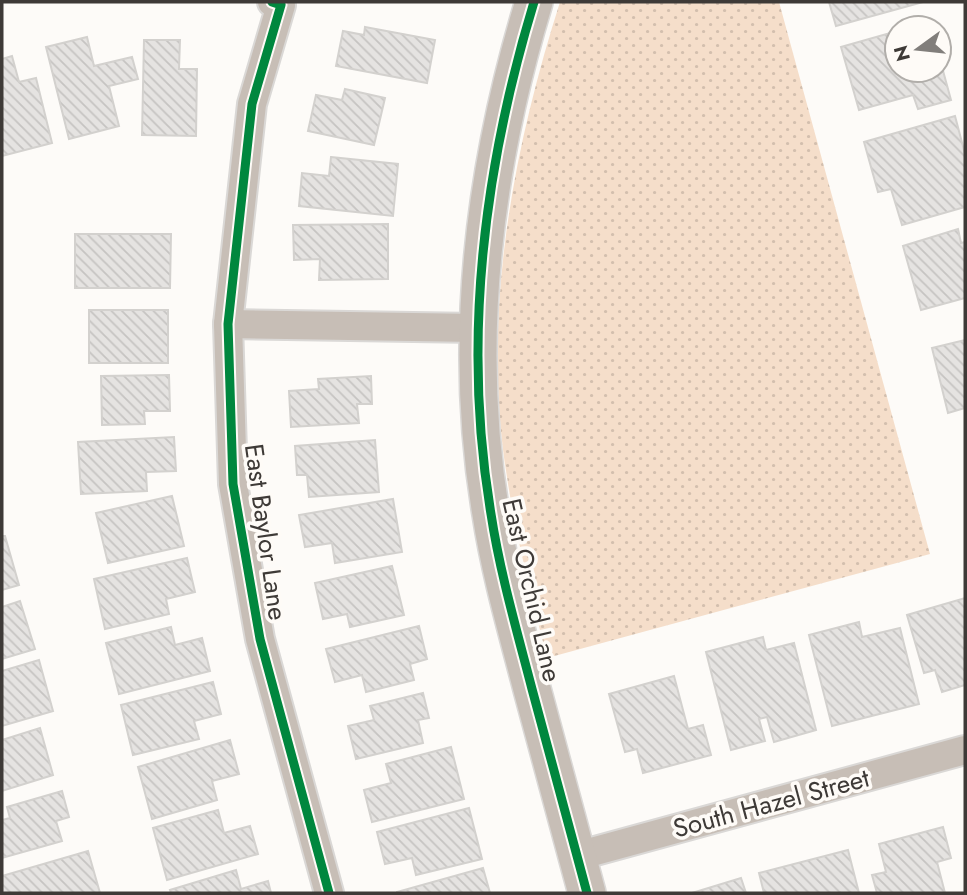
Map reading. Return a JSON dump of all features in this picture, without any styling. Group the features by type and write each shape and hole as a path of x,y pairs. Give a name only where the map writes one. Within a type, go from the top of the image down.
{"street":[{"name":"East Orchid Lane","path":"534,2 499,140 485,225 477,328 482,437 501,570 587,893"},
{"name":"East Baylor Lane","path":"277,3 252,104 228,324 233,484 260,639 328,893"},
{"path":"228,324 477,328"},
{"name":"South Hazel Street","path":"577,856 965,750"}],"shaded area":[{"path":"560,2 779,2 930,554 547,658 507,477 500,417 498,357 500,297 515,177 543,59"}],"building":[{"path":"829,2 923,2 836,26"},
{"path":"365,27 435,40 427,83 336,66 343,31 364,35"},
{"path":"883,35 883,84 947,84 951,100 918,109 913,95 859,110 841,47"},
{"path":"87,37 94,66 132,57 138,79 109,86 119,126 69,139 46,47"},
{"path":"144,40 180,40 179,69 197,69 196,136 142,135"},
{"path":"12,56 19,82 36,78 52,143 2,156 2,59"},
{"path":"345,89 385,98 374,145 308,131 316,95 342,100"},
{"path":"955,116 965,154 965,207 902,225 891,189 878,192 864,142"},
{"path":"331,157 398,164 393,216 299,206 302,173 329,176"},
{"path":"388,224 388,279 319,280 320,259 294,260 293,225"},
{"path":"958,229 961,243 965,242 965,298 921,310 903,246"},
{"path":"75,234 171,234 170,288 75,288"},
{"path":"89,310 168,310 168,363 89,363"},
{"path":"965,340 965,408 948,413 932,348"},
{"path":"169,375 170,411 144,411 145,424 102,425 101,376"},
{"path":"371,376 372,404 357,404 359,423 291,427 289,391 319,389 318,379"},
{"path":"174,437 176,471 146,472 147,491 81,494 78,442"},
{"path":"375,440 379,492 309,497 307,475 297,475 295,446"},
{"path":"172,496 184,546 108,563 96,513"},
{"path":"393,499 402,552 335,563 332,543 305,547 299,515"},
{"path":"2,536 5,536 19,585 2,590"},
{"path":"187,558 195,592 166,599 169,614 105,629 94,579"},
{"path":"392,566 404,615 350,627 347,614 323,619 315,583"},
{"path":"965,598 965,685 942,692 935,670 924,673 907,615"},
{"path":"20,601 35,649 2,659 2,607"},
{"path":"859,622 862,637 900,628 919,704 832,726 809,635"},
{"path":"419,626 427,659 410,664 414,680 366,692 362,675 335,682 326,649"},
{"path":"171,627 175,645 202,638 210,671 119,694 106,643"},
{"path":"763,637 766,650 794,643 816,730 774,742 767,717 759,719 765,741 731,750 706,652"},
{"path":"39,660 53,711 2,726 2,671"},
{"path":"674,676 688,729 703,725 711,755 643,773 637,749 625,752 609,694"},
{"path":"213,682 221,714 194,721 199,739 133,755 121,705"},
{"path":"423,693 429,718 418,720 423,743 356,759 348,726 374,720 370,706"},
{"path":"40,728 53,775 2,791 2,740"},
{"path":"230,740 239,774 212,781 217,800 152,819 138,767"},
{"path":"451,747 464,799 372,822 364,790 391,783 386,764"},
{"path":"62,791 69,817 56,821 62,841 2,858 2,820 10,818 7,807"},
{"path":"469,808 482,859 416,875 412,858 385,864 377,832"},
{"path":"218,810 224,833 250,826 258,854 167,880 153,828"},
{"path":"943,827 951,858 937,862 945,893 877,893 872,875 886,872 879,844"},
{"path":"848,850 859,893 764,893 759,873"},
{"path":"88,851 100,893 2,893 2,876"},
{"path":"483,868 490,893 397,893 397,892"},
{"path":"236,870 241,889 268,881 271,893 171,893 170,890"},
{"path":"741,878 746,893 692,893"}],"cycle path":[{"path":"272,2 281,5 252,104 228,324 233,484 260,639 329,893"},
{"path":"534,2 502,127 491,191 483,255 478,385 482,449 499,558 587,893"}]}
